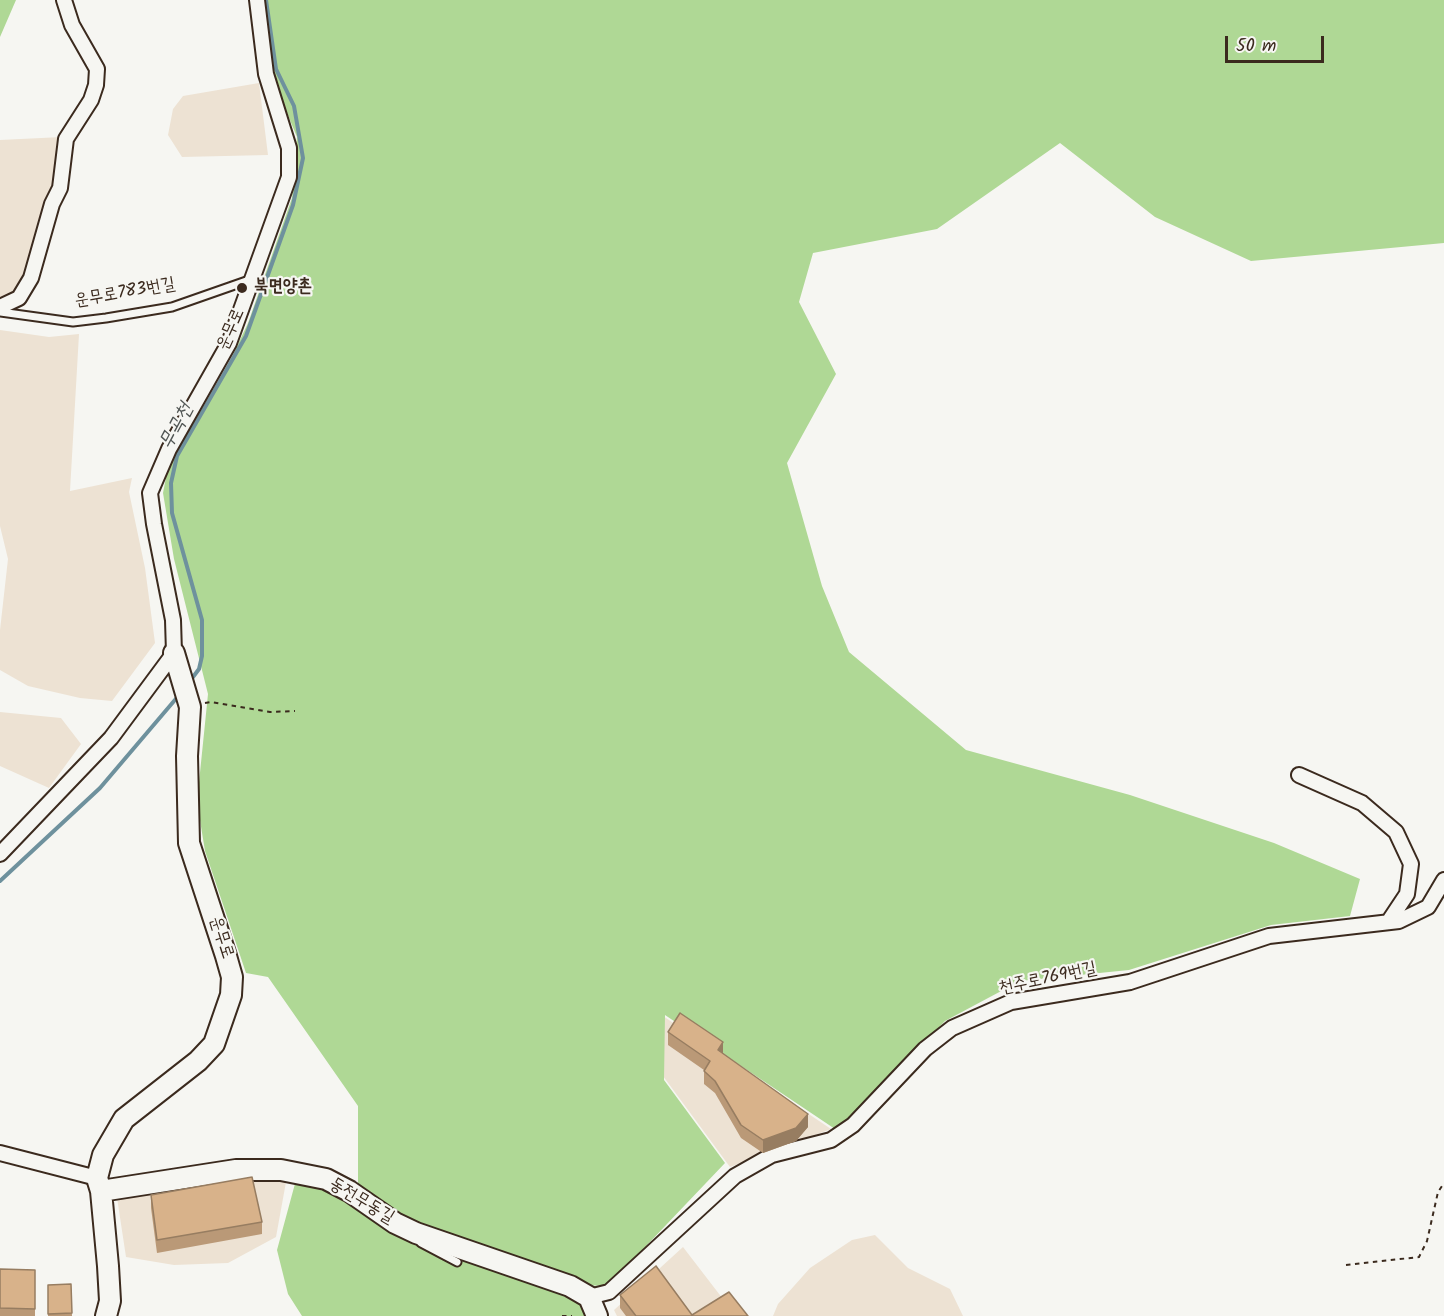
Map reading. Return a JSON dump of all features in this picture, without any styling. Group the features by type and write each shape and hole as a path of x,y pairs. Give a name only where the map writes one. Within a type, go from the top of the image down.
{"street":[{"name":"운무로783번길","path":"0,310 19,298 31,278 52,204 60,188 66,139 91,100 96,85 97,69 72,25 64,0"},
{"name":"운무로","path":"106,1316 110,1300 99,1184 103,1155 124,1119 198,1061 214,1044 231,995 232,976 189,843 187,756 190,707 174,653 173,620 150,493 169,449 229,343 289,177 290,148 266,75 257,0"},
{"path":"0,854 111,738 174,653"},
{"path":"1299,775 1362,803 1396,832 1411,864 1407,894 1389,921"},
{"name":"천주로769번길","path":"590,1297 609,1292 735,1176 772,1155 831,1140 853,1125 925,1049 952,1028 1011,1002 1130,982 1269,936 1399,921 1428,907 1444,880"},
{"path":"0,1154 99,1184"},
{"name":"동전무동길","path":"99,1184 236,1170 281,1170 326,1179 349,1191 395,1224 445,1245 570,1286 590,1297"},
{"path":"590,1297 597,1316"}],"lane":[{"name":"운무로783번길","path":"0,310 73,322 106,318 172,307 252,278"},
{"path":"395,1224 434,1252 458,1262"}],"path":[{"path":"190,707 211,702 270,712 295,711"},
{"path":"1346,1265 1419,1257 1427,1241 1438,1192 1444,1183"},
{"path":"562,1316 572,1316"}],"shaded area":[{"path":"259,83 268,155 182,157 168,135 173,109 183,96"},
{"path":"62,137 63,168 19,295 0,306 0,140"},
{"path":"0,330 49,337 79,334 70,491 132,478 129,492 145,568 155,643 112,701 80,698 28,686 0,670 0,630 8,559 0,526"},
{"path":"0,712 61,718 81,744 49,788 0,766"},
{"path":"663,1016 831,1129 730,1167 663,1076"},
{"path":"233,1176 286,1182 276,1237 228,1263 174,1265 126,1257 116,1191"},
{"path":"875,1235 908,1268 950,1289 963,1316 773,1316 778,1304 810,1268 852,1240"},
{"path":"683,1247 736,1316 617,1316 614,1310"}],"green space":[{"path":"0,0 16,0 0,37"},
{"path":"262,0 1444,0 1444,243 1251,261 1155,217 1060,143 937,229 813,253 799,302 836,374 787,463 822,586 849,652 966,750 1130,795 1274,843 1360,879 1350,916 1271,925 1129,970 1020,981 945,1021 838,1131 665,1015 664,1080 725,1163 608,1286 578,1285 396,1217 358,1190 358,1106 268,977 246,973 205,851 197,802 208,694 174,559 163,493 169,462 223,376 248,323 292,198 297,137 277,89"},
{"path":"296,1180 325,1186 578,1298 593,1316 302,1316 288,1294 277,1250"}],"building":[{"path":"680,1013 723,1042 718,1050 808,1114 796,1128 763,1140 741,1125 715,1081 704,1071 710,1061 668,1032"},
{"path":"252,1177 262,1222 157,1240 151,1195"},
{"path":"656,1266 692,1315 729,1292 748,1316 636,1316 620,1295"},
{"path":"0,1269 35,1270 35,1309 0,1308"},
{"path":"71,1284 72,1313 48,1314 48,1285"}],"waterway":[{"name":"무곡천","path":"190,681 199,669 202,656 202,620 172,513 171,483 177,456 246,336 293,205 303,158 294,106 276,69 266,0"},
{"name":"무곡천","path":"0,881 100,788 180,694"}],"place":[{"name":"북면양촌","path":"242,288"}]}
